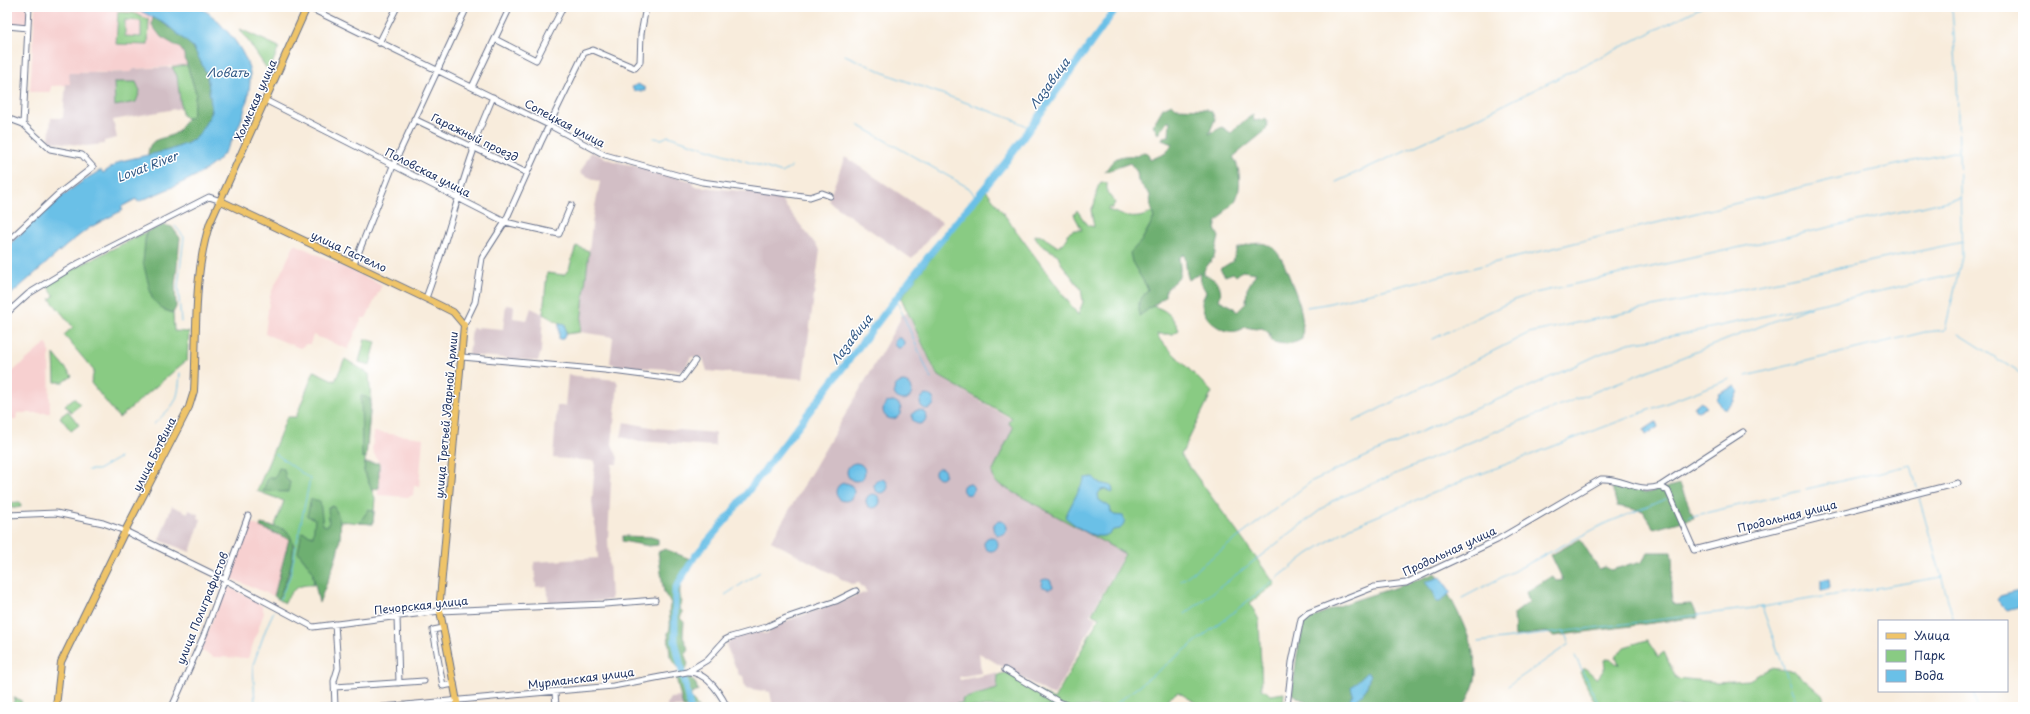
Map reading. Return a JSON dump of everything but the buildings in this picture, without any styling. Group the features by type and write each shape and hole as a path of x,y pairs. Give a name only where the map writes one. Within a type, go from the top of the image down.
{"main road":[{"name":"Холмская улица","path":"221,201 308,7"},
{"name":"улица Гастелло","path":"221,201 426,298 453,312 464,326"},
{"name":"улица Ботвина","path":"54,705 61,662 125,530 184,417 194,391 199,279 204,241 221,201"},
{"name":"улица Третьей Ударной Армии","path":"457,704 440,611 464,326"}],"street":[{"path":"23,124 29,7"},
{"name":"Сопецкая улица","path":"308,7 379,43 493,97 605,155 688,178 810,197 822,193 830,196"},
{"path":"379,43 397,7"},
{"path":"354,264 393,166 467,7"},
{"path":"472,87 510,7"},
{"path":"495,40 536,60 563,7"},
{"name":"улица Третьей Ударной Армии","path":"464,326 475,302 482,258 505,222 549,125 584,53 593,50 635,68 640,62 641,34 646,7"},
{"path":"7,26 28,28"},
{"path":"426,298 443,253 457,199 473,152 472,146 493,97"},
{"name":"Половская улица","path":"265,100 457,199 505,222 558,234 571,205"},
{"path":"7,118 23,124 50,149 82,155 93,167 57,195 7,242"},
{"name":"Гаражный проезд","path":"414,119 527,173"},
{"path":"7,313 28,294 79,263 209,197 221,201"},
{"path":"462,357 605,370 681,380 695,361"},
{"name":"Продольная улица","path":"1287,707 1292,662 1301,619 1308,613 1374,587 1406,583 1497,540 1601,479 1608,478 1640,488 1650,489 1660,486 1743,432"},
{"name":"Продольная улица","path":"1660,486 1668,492 1694,550 1958,483"},
{"name":"Печорская улица","path":"7,515 56,513 103,523 125,530 225,580 313,627 440,611 605,604 655,600"},
{"name":"улица Полиграфистов","path":"172,707 205,633 248,516"},
{"name":"Мурманская улица","path":"383,707 457,704 613,686 687,672 707,660 725,640 731,637 766,628 786,618 836,601 856,591"},
{"path":"397,617 399,683"},
{"path":"335,624 338,668 335,687 336,707"},
{"path":"443,628 433,630 443,686 454,684"},
{"path":"1005,670 1059,702 1071,706 1092,705 1099,707"},
{"path":"687,672 698,673 705,678 722,698 727,707"},
{"path":"335,687 424,681"},
{"path":"555,692 556,707"}],"shaded area":[{"path":"7,7 28,7 27,26 7,25"},
{"path":"35,7 133,7 153,17 152,25 161,37 182,50 187,65 134,69 131,72 70,73 70,85 51,86 51,92 30,92"},
{"path":"172,67 177,76 181,108 113,120 117,138 104,141 104,144 86,146 49,141 51,118 63,118 66,84 70,84 69,73 131,72 134,69"},
{"path":"591,152 613,161 658,171 657,173 692,181 693,186 777,195 820,250 803,379 707,371 703,358 691,357 684,370 618,366 610,363 613,337 580,332 593,216 600,182 580,173"},
{"path":"845,157 942,222 912,259 828,201"},
{"path":"295,244 382,285 366,318 362,318 348,349 313,335 310,344 306,344 300,348 265,334 270,295"},
{"path":"506,305 514,306 513,318 527,320 531,308 543,314 541,351 538,361 469,355 472,328 503,329"},
{"path":"907,313 936,375 1011,419 1133,538 1090,615 1096,618 1054,696 979,653 981,673 959,677 960,680 995,673 998,675 997,689 962,698 963,703 941,707 773,707 770,692 745,688 743,676 739,675 726,645 732,638 756,632 768,634 775,625 867,592 859,583 851,584 771,541 900,320 900,316"},
{"path":"46,343 49,348 50,413 17,413 16,420 7,420 7,374 11,373"},
{"path":"568,375 616,380 618,384 612,444 618,458 617,464 612,464 608,539 611,600 549,604 547,586 536,587 534,562 598,558 592,502 595,461 553,458 557,406 565,406"},
{"path":"624,422 656,428 715,433 715,446 636,441 621,437"},
{"path":"374,432 423,438 419,486 414,486 413,495 408,497 378,495 379,463 372,450"},
{"path":"172,506 188,513 189,510 199,515 198,518 201,519 190,552 159,540"},
{"path":"251,523 289,539 274,596 230,578"},
{"path":"226,586 251,598 262,606 264,613 248,658 214,657 200,650"},
{"path":"680,697 683,707 667,707 667,703 670,698"}],"green space":[{"path":"118,12 133,13 149,20 148,45 116,44","holes":["125,20 141,21 141,37 125,36"]},
{"path":"153,17 179,34 196,51 207,78 212,107 207,123 197,137 192,141 180,147 148,156 151,144 159,139 174,134 179,130 187,118 192,117 196,93 183,52 180,48 161,37 152,25"},
{"path":"240,29 279,47 269,72"},
{"path":"187,65 196,93 192,117 187,118 182,115 177,76 172,67"},
{"path":"114,82 136,82 140,91 136,102 115,106"},
{"path":"1172,104 1176,108 1206,109 1212,112 1215,119 1209,134 1222,127 1231,133 1253,115 1254,121 1266,119 1268,126 1265,131 1233,157 1238,167 1240,179 1237,198 1217,221 1215,229 1219,237 1214,257 1204,270 1204,275 1216,281 1220,287 1221,291 1219,300 1233,307 1237,312 1246,303 1247,289 1256,273 1242,271 1236,276 1233,273 1225,276 1220,269 1233,261 1237,249 1241,247 1259,243 1272,247 1284,265 1300,306 1303,330 1302,339 1287,344 1279,343 1271,341 1269,333 1262,328 1256,329 1245,327 1232,331 1218,327 1207,317 1203,310 1202,302 1206,292 1201,283 1200,272 1189,280 1184,254 1179,258 1179,276 1165,292 1165,297 1139,316 1139,302 1148,289 1132,262 1130,253 1142,240 1154,218 1151,208 1150,195 1138,181 1137,172 1130,163 1105,172 1115,160 1122,156 1138,156 1143,152 1148,153 1150,160 1166,153 1172,144 1162,140 1163,137 1169,136 1170,121 1167,121 1158,134 1153,125 1163,108"},
{"path":"1101,182 1107,183 1107,192 1115,203 1111,209 1109,207 1108,210 1130,217 1140,217 1152,212 1154,218 1142,240 1149,288 1140,315 1152,306 1162,309 1169,314 1179,330 1173,334 1157,334 1160,340 1212,392 1181,455 1275,584 1250,603 1259,620 1262,689 1271,695 1284,693 1283,707 1203,707 1178,692 1169,697 1165,707 941,707 963,703 962,699 997,689 998,675 1007,672 1054,700 1099,618 1092,614 1125,554 995,482 992,473 1013,428 1008,422 1012,418 937,375 901,298 984,187 1078,315 1083,302 1081,289 1061,263 1058,255 1041,245 1034,235 1042,236 1058,247 1067,239 1067,234 1074,230 1082,230 1074,215 1077,210 1087,225 1094,227 1091,210 1095,202 1097,189"},
{"path":"164,225 172,227 180,238 175,285 176,307 173,313 162,309 152,298 143,262 146,232"},
{"path":"146,232 145,245 162,309 173,313 174,331 189,332 187,360 119,418 91,383 94,371 64,335 73,327 50,299 54,296 47,285 79,266"},
{"path":"576,246 589,251 580,332 566,334 565,324 559,323 543,314 547,273 564,275 569,269"},
{"path":"365,339 376,342 370,365 359,362"},
{"path":"54,354 72,376 64,382 55,382"},
{"path":"345,359 369,374 371,401 364,471 375,498 373,524 340,521 313,536 298,552 312,570 314,585 304,585 296,588 287,598 285,603 278,599 289,575 294,545 283,529 274,528 284,501 257,491 287,417 296,417 314,371 335,381"},
{"path":"361,396 366,397 371,401 366,458 362,457"},
{"path":"74,398 80,405 71,412 65,405"},
{"path":"68,411 79,425 71,431 60,417"},
{"path":"365,463 379,463 379,488 372,490 364,471"},
{"path":"279,468 284,469 286,479 290,482 288,492 263,491 268,478 275,477"},
{"path":"1611,483 1647,493 1680,484 1694,518 1654,529 1643,511 1617,506"},
{"path":"311,499 320,501 323,525 327,526 329,522 328,507 333,506 339,516 341,528 340,541 333,568 319,603 312,570 298,552 302,532 313,536 315,519 307,516"},
{"path":"20,502 21,507 7,508 7,503"},
{"path":"369,509 374,511 373,524 359,523"},
{"path":"261,524 283,529 289,534 292,542 293,552 291,562 285,583 278,599 274,596 289,539 260,527"},
{"path":"623,536 651,537 658,539 658,545 649,546 622,541"},
{"path":"1580,539 1599,569 1605,567 1611,570 1642,562 1648,552 1671,552 1671,592 1674,605 1692,604 1698,617 1554,636 1546,632 1515,636 1514,614 1529,602 1526,592 1552,576 1556,581 1563,580 1551,555"},
{"path":"665,549 690,559 693,563 691,568 683,576 680,589 682,602 679,608 683,612 680,618 684,622 683,637 689,650 685,655 688,664 686,669 679,670 670,656 668,633 670,630 669,611 671,603 664,593 658,552"},
{"path":"1435,573 1462,620 1475,661 1475,681 1470,695 1463,707 1314,707 1292,694 1297,655 1304,623 1336,607 1419,580"},
{"path":"1647,640 1658,657 1664,652 1676,678 1717,682 1749,680 1770,668 1794,671 1823,696 1825,707 1597,707 1580,672 1585,668 1597,679 1605,668 1604,660 1610,658 1619,666 1616,657 1624,647"},
{"path":"680,674 687,674 696,684 698,691 691,694 691,699 699,707 683,707 676,677"},
{"path":"14,698 21,700 22,707 13,707"}],"water":[{"name":"Ловать","path":"133,7 197,7 211,15 231,36 244,56 249,68 250,78 246,104 236,132 223,154 207,169 178,185 138,202 136,199 121,207 123,210 89,228 67,245 7,298 7,247 40,215 75,186 101,170 103,173 121,161 170,150 188,143 198,136 212,112 207,74 193,47 167,25"},
{"path":"638,84 645,88 645,91 635,91 632,87"},
{"path":"559,323 565,324 566,334 563,339 559,339"},
{"path":"897,338 901,338 903,339 903,347 897,348 894,345 894,341"},
{"path":"903,382 909,385 912,391 909,397 903,400 897,397 894,391 897,385"},
{"path":"1735,386 1738,391 1733,403 1726,408 1723,408 1717,400 1719,396 1718,394"},
{"path":"924,395 930,395 934,399 934,405 930,409 924,409 920,405 920,399"},
{"path":"892,401 898,404 901,410 898,416 892,419 886,416 883,410 886,404"},
{"path":"1701,401 1707,407 1698,411 1695,410 1694,407"},
{"path":"916,410 922,410 926,414 926,420 922,424 916,424 912,420 912,414"},
{"path":"1656,422 1658,427 1646,435 1644,430"},
{"path":"856,463 862,466 865,472 862,478 856,481 850,478 847,472 850,466"},
{"path":"938,468 942,468 944,469 944,477 938,478 935,475 935,471"},
{"path":"1093,477 1099,483 1112,486 1112,493 1106,489 1101,490 1098,494 1099,500 1110,507 1111,512 1114,515 1123,516 1124,520 1120,529 1113,530 1102,536 1095,536 1082,530 1065,517 1085,478"},
{"path":"878,479 884,479 888,483 888,489 884,493 878,493 874,489 874,483"},
{"path":"845,483 851,486 854,492 851,498 845,501 839,498 836,492 839,486"},
{"path":"966,484 970,484 972,485 972,493 966,494 963,491 963,487"},
{"path":"870,494 876,494 880,498 880,504 876,508 870,508 866,504 866,498"},
{"path":"997,521 1003,521 1007,525 1007,531 1003,535 997,535 993,531 993,525"},
{"path":"988,537 994,537 998,541 998,547 994,551 988,551 984,547 984,541"},
{"path":"1440,577 1451,592 1440,602 1436,602 1433,592 1425,582"},
{"path":"1829,579 1830,587 1826,590 1821,590 1821,580"},
{"path":"1042,580 1050,580 1053,587 1049,589 1041,586"},
{"path":"2023,590 2023,597 2019,607 2007,610 1997,600 2000,596"},
{"path":"1367,672 1370,676 1366,689 1357,700 1352,701 1350,699 1353,694 1351,687"}],"waterway":[{"name":"Лазавица","path":"690,707 675,641 675,589 695,556 726,520 934,249 1005,163 1117,7"},
{"path":"1336,182 1481,116 1702,7"},
{"path":"1746,376 1925,332 1945,330 1962,257 1957,81 1952,7"},
{"path":"845,55 889,75 1012,119 1031,128"},
{"path":"858,125 969,188 976,197"},
{"path":"654,138 662,139 668,136 782,173 791,167"},
{"path":"1307,307 1326,304 1843,177 1958,151"},
{"path":"1433,339 1514,300 1535,293 1961,198"},
{"path":"175,226 184,237 178,286 181,322"},
{"path":"1353,422 1529,333 1963,242"},
{"path":"1181,581 1312,481 1440,423 1531,386 1600,354 1629,343 1678,335 1958,274"},
{"path":"896,299 931,379"},
{"path":"1185,614 1332,501 1513,424 1812,306"},
{"path":"1958,334 2023,375"},
{"path":"154,424 174,403 178,392 180,373"},
{"path":"1112,707 1308,554 1351,527 1457,483 1730,379"},
{"path":"276,454 310,479 290,576 280,599"},
{"path":"88,470 98,470 119,458"},
{"path":"1806,489 1911,465 1917,488"},
{"path":"1688,517 1800,491"},
{"path":"1919,498 1954,620"},
{"path":"1462,598 1604,524 1666,499"},
{"path":"725,595 760,572"},
{"path":"1479,642 1762,607 1942,577"},
{"path":"1762,607 1798,707"},
{"path":"255,704 253,665 274,611"},
{"path":"1508,686 1569,644 1564,631"},
{"path":"1575,656 1600,707"},
{"path":"1973,692 1977,707"}],"water label":[{"name":"Lovat River","path":"147,166"}]}
